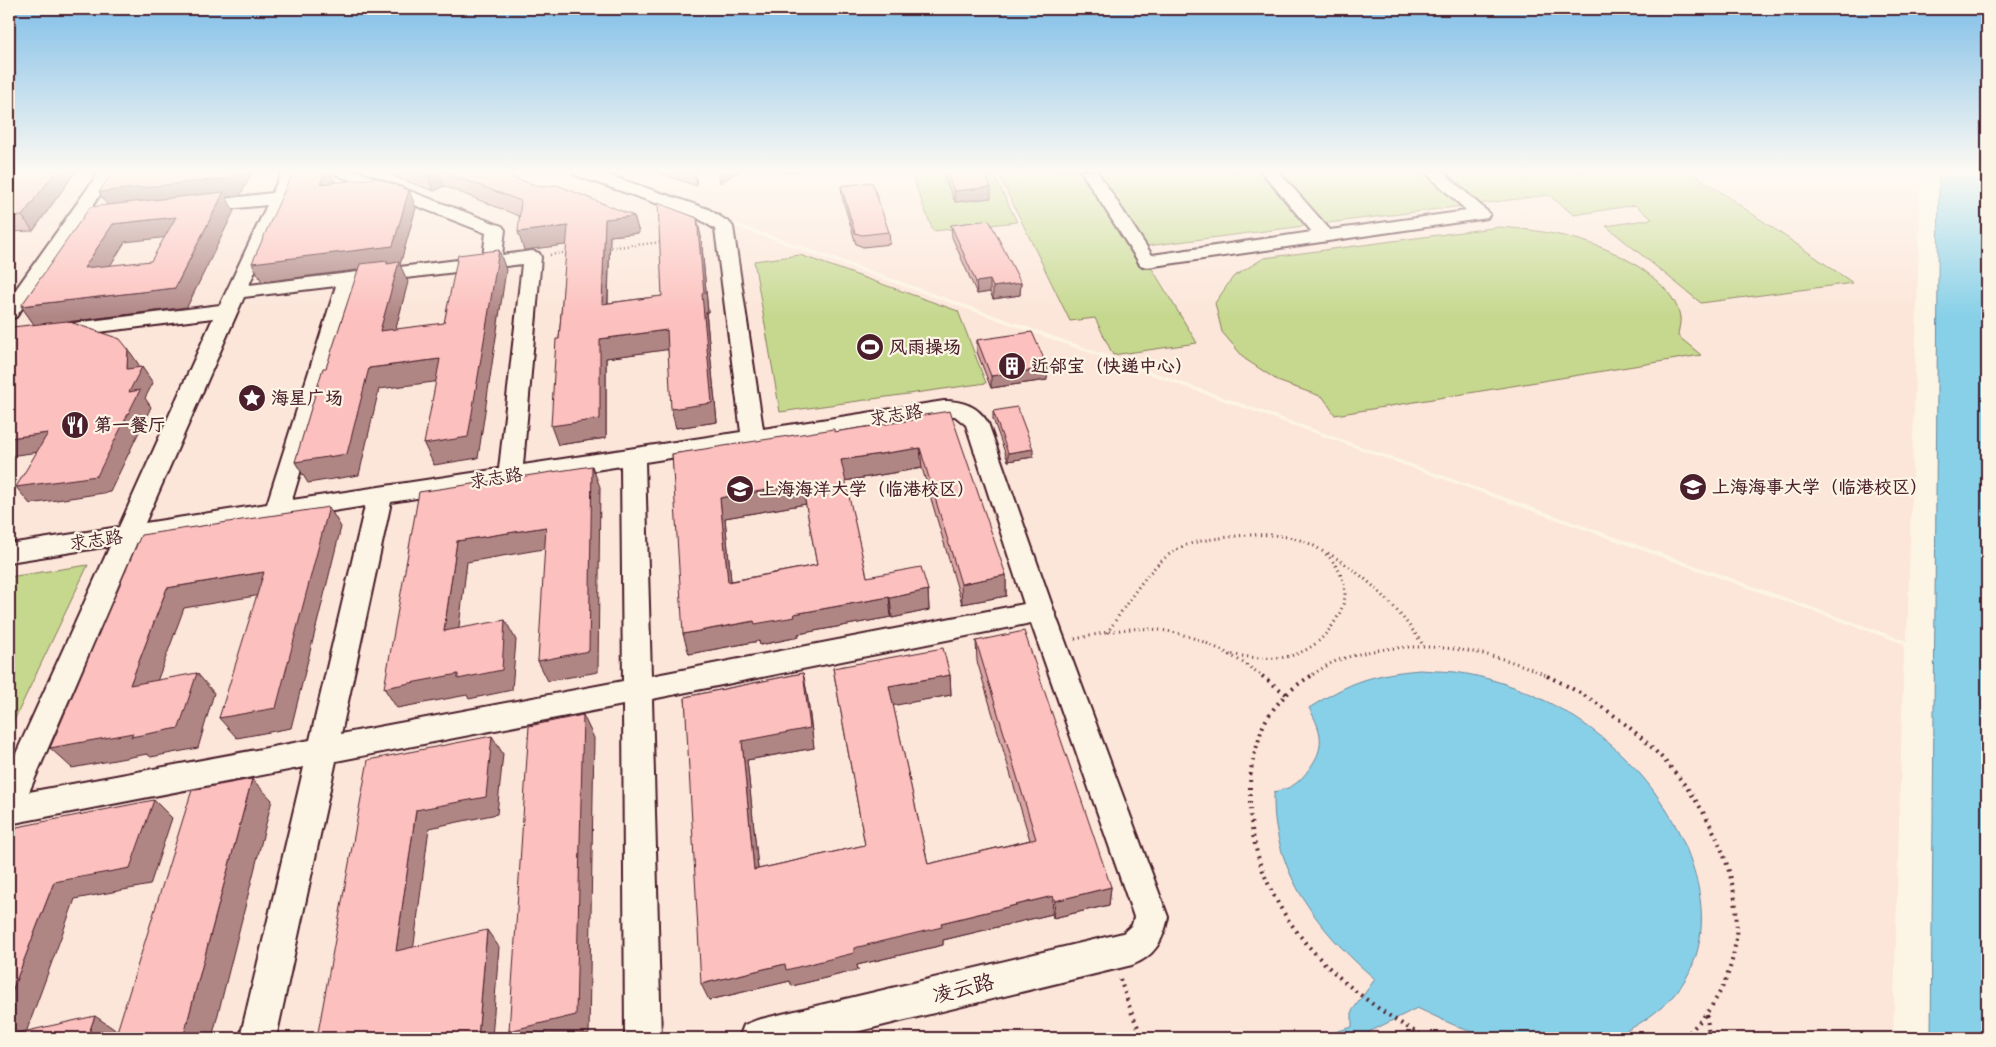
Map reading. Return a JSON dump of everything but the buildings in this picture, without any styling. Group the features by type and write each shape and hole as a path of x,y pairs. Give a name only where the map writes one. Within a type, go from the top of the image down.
{"street":[{"path":"9,314 73,221 83,220"},
{"path":"9,803 126,536 269,220"},
{"path":"470,220 496,230 492,261"},
{"path":"713,220 724,227 753,437"},
{"path":"1120,220 1147,261 1439,220"},
{"path":"1311,220 1325,236"},
{"path":"9,337 232,301 348,278 532,257 510,475"},
{"path":"278,511 348,278"},
{"name":"求志路","path":"9,553 753,437 944,408 960,408 970,414 977,424 1040,611"},
{"path":"633,456 643,1038"},
{"path":"258,1038 380,496"},
{"path":"9,810 1040,611 1052,644"},
{"name":"凌云路","path":"757,1038 1132,948 1147,934 1151,917 1052,644"}],"path":[{"path":"600,249 666,241"},
{"path":"532,257 571,252"},
{"path":"1107,633 1152,570 1172,552 1202,541 1269,534 1298,539 1325,552 1369,580 1391,600 1423,645"},
{"path":"1228,654 1260,659 1286,657 1312,648 1328,633 1347,594 1339,569 1325,552"},
{"path":"1052,644 1128,628 1168,630 1209,643 1258,671 1286,694"},
{"path":"1426,1038 1394,1022 1359,996 1315,955 1292,925 1274,895 1260,865 1251,836 1247,807 1247,780 1252,755 1260,732 1271,712 1286,694 1304,678 1346,656 1396,646 1423,645 1480,652 1531,668 1566,685 1594,701 1646,742 1690,791 1707,819 1721,848 1731,877 1736,907 1737,936 1732,965 1722,992 1707,1015 1683,1038"},
{"path":"1110,953 1132,1014 1143,1038"},
{"path":"1707,1015 1709,1038"}],"shaded area":[{"name":"上海海洋大学（临港校区）","path":"9,220 715,220 1904,644 1893,1038 9,1038"},
{"name":"上海海事大学（临港校区）","path":"725,220 1920,220 1907,641"}],"green space":[{"path":"929,220 1016,220 1017,222 933,231"},
{"path":"1021,220 1353,220 1139,247 1197,343 1113,355 1095,318 1070,321"},
{"path":"1646,220 1761,220 1853,283 1701,303 1606,226"},
{"path":"1499,227 1542,232 1584,241 1623,258 1641,269 1662,286 1672,298 1680,317 1678,336 1701,355 1335,415 1323,397 1280,382 1245,359 1222,332 1215,303 1233,277 1264,258"},
{"name":"风雨操场","path":"800,255 958,311 986,383 780,412 754,261"},
{"path":"88,565 9,731 9,577"}],"water":[{"path":"1939,220 1987,220 1987,1038 1931,1038"},
{"path":"1420,670 1455,672 1479,676 1525,691 1568,713 1625,758 1648,783 1668,813 1685,845 1696,879 1701,914 1698,947 1686,979 1662,1007 1641,1022 1625,1031 1601,1038 1504,1039 1465,1030 1417,1008 1357,1038 1315,1038 1352,1027 1352,1011 1375,979 1326,930 1299,892 1281,849 1275,822 1274,792 1295,784 1304,776 1318,753 1320,746 1319,732 1309,708 1337,692 1362,681 1388,674"}],"place":[{"name":"风雨操场","path":"870,347"},
{"name":"近邻宝（快递中心）","path":"1012,366"},
{"name":"海星广场","path":"252,398"},
{"name":"第一餐厅","path":"75,425"},
{"name":"上海海事大学（临港校区）","path":"1693,487"},
{"name":"上海海洋大学（临港校区）","path":"740,489"}]}
